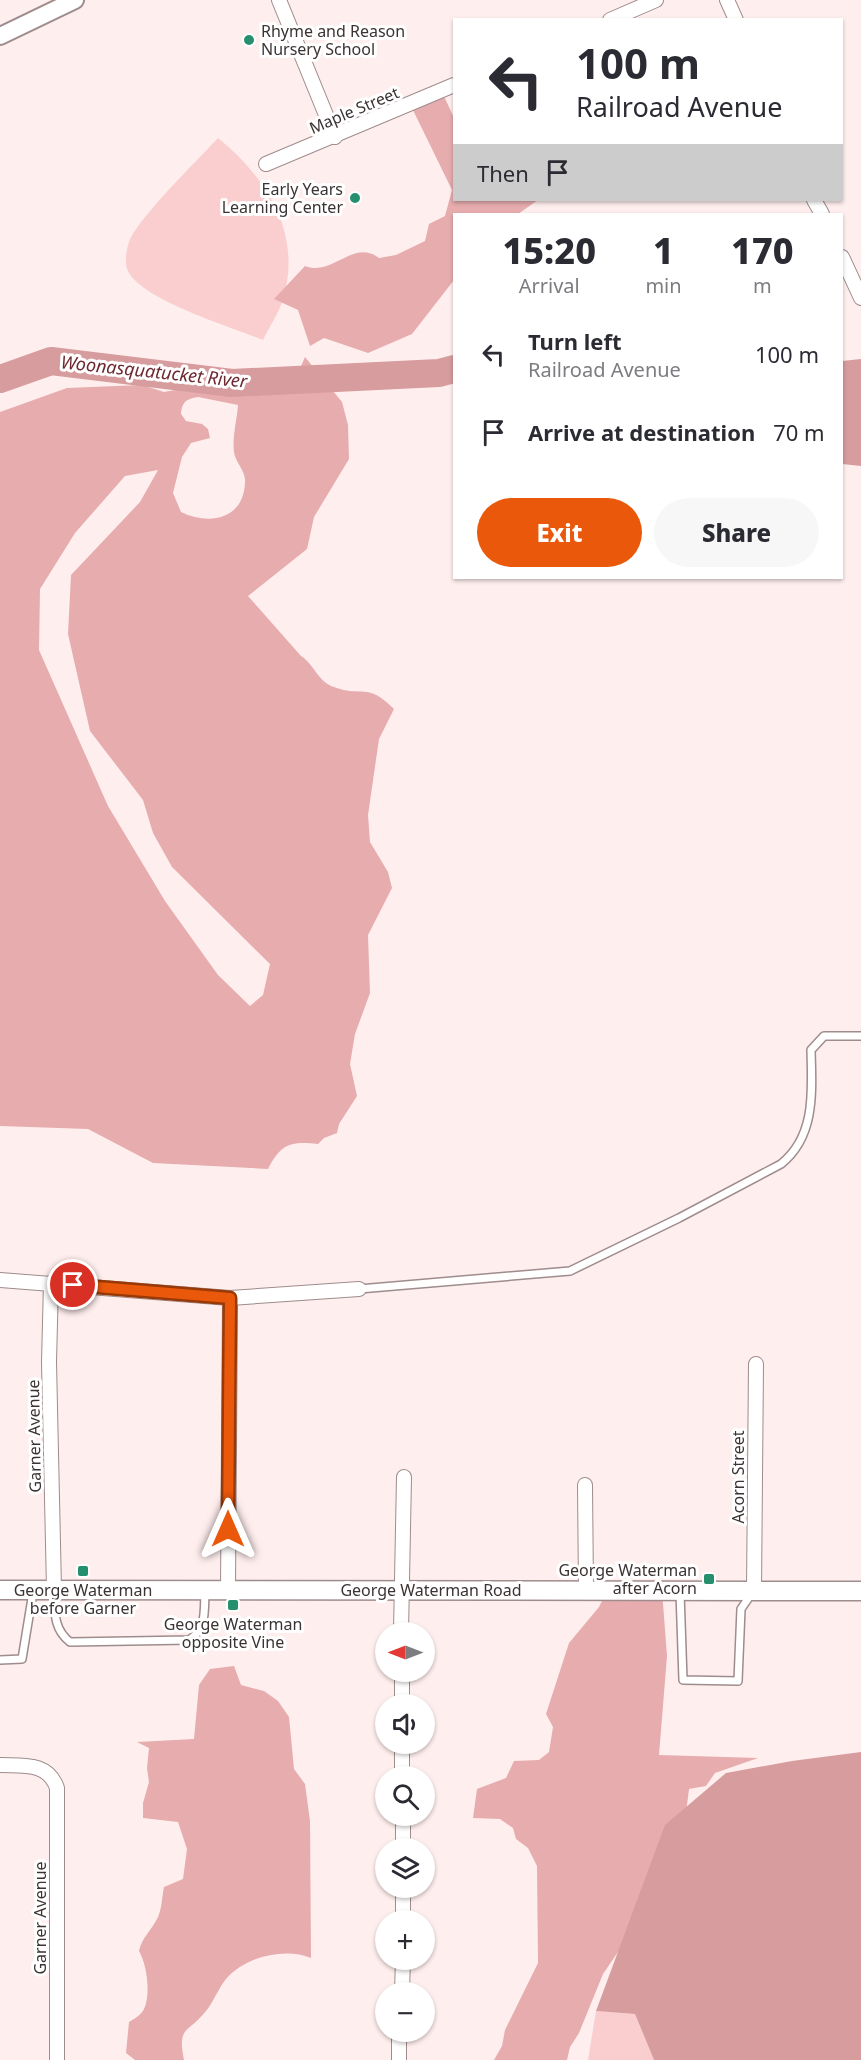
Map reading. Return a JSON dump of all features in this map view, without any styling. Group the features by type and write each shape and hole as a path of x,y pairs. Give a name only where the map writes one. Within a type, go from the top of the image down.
{"main road":[{"name":"George Waterman Road","path":"0,1590 861,1591"}],"street":[{"path":"0,36 75,0"},
{"path":"279,0 336,136"},
{"path":"615,18 656,0"},
{"path":"727,0 735,18"},
{"name":"Maple Street","path":"266,164 453,86"},
{"path":"843,259 861,298"},
{"path":"0,1280 230,1298 358,1289"},
{"name":"Garner Avenue","path":"51,1283 49,1362 54,1589"},
{"path":"228,1591 230,1298"},
{"name":"Acorn Street","path":"754,1591 756,1364"},
{"path":"401,1622 404,1478"},
{"path":"585,1485 586,1589"},
{"name":"Garner Avenue","path":"0,1765 34,1766 45,1769 53,1777 57,1788 57,2060"},
{"path":"399,2042 399,2060"}],"lane":[{"path":"358,1289 570,1271 679,1218 781,1164 794,1153 810,1114 811,1050 824,1036 861,1036"},
{"path":"54,1589 56,1625 62,1636 69,1642 189,1640 198,1635 203,1625 205,1590"},
{"path":"0,1660 22,1659 33,1590"},
{"path":"680,1590 683,1680 738,1681 741,1609 754,1591"}],"shaded area":[{"path":"443,94 453,116 453,201 537,201 519,213 453,213 453,281 412,334 368,353 324,338 310,346 298,310 274,299 305,266 324,267 361,252 370,253 379,258 396,255 425,241 429,224 445,216 452,190 411,106"},
{"path":"218,138 251,170 265,189 284,229 288,251 288,275 283,299 263,340 170,303 138,283 126,266 129,242 144,219"},
{"path":"305,357 342,402 348,425 349,459 314,517 307,549 248,596 329,685 344,690 377,695 394,709 379,739 368,815 370,842 388,872 392,888 368,935 370,993 355,1034 350,1064 357,1096 339,1124 337,1133 324,1138 318,1144 300,1143 287,1146 277,1154 268,1169 153,1163 88,1129 0,1126 0,412 67,388 142,385 164,392 186,388 250,395 298,373","holes":["198,397 238,405 234,446 235,456 245,478 243,494 239,504 232,511 214,518 203,518 181,512 173,493 182,457 191,443 210,438 208,429 202,424 186,421 181,414 185,402","158,470 140,502 71,575 68,634 90,731 143,800 153,833 172,867 270,964 263,995 250,1006 218,975 165,901 108,806 39,650 40,589 75,533 125,476"]},
{"path":"861,359 861,466 843,464 843,361"},
{"path":"662,1590 667,1656 659,1755 758,1758 715,1773 706,1786 689,1789 685,1821 633,1930 603,1974 579,2033 570,2047 567,2060 494,2060 502,2046 505,2030 538,1963 537,1866 528,1848 516,1839 513,1828 500,1819 473,1818 477,1789 506,1778 514,1761 539,1760 549,1752 553,1727 546,1714 569,1643 599,1607 607,1591"},
{"path":"234,1666 241,1685 264,1691 278,1701 289,1717 294,1769 305,1784 310,1821 311,1958 277,1954 243,1965 226,1979 206,2011 183,2035 184,2060 135,2060 126,2053 129,2022 144,2009 148,1988 146,1972 139,1951 158,1917 164,1887 183,1879 187,1849 178,1822 143,1818 143,1803 149,1782 147,1768 149,1748 137,1742 194,1739 199,1685 210,1669"},
{"path":"861,1752 861,2060 654,2060 635,2014 596,2011 665,1825 726,1773"},
{"path":"596,2011 635,2014 654,2060 588,2060"}],"waterway":[{"name":"Woonasquatucket River","path":"0,379 51,361 232,383 439,373 453,369"}],"place":[{"name":"Rhyme and Reason Nursery School","path":"249,40"},
{"name":"Early Years Learning Center","path":"355,198"},
{"name":"George Waterman before Garner","path":"83,1571"},
{"name":"George Waterman after Acorn","path":"709,1579"},
{"name":"George Waterman opposite Vine","path":"233,1605"}],"route":[{"path":"73,1285 230,1298 228,1529"}]}
